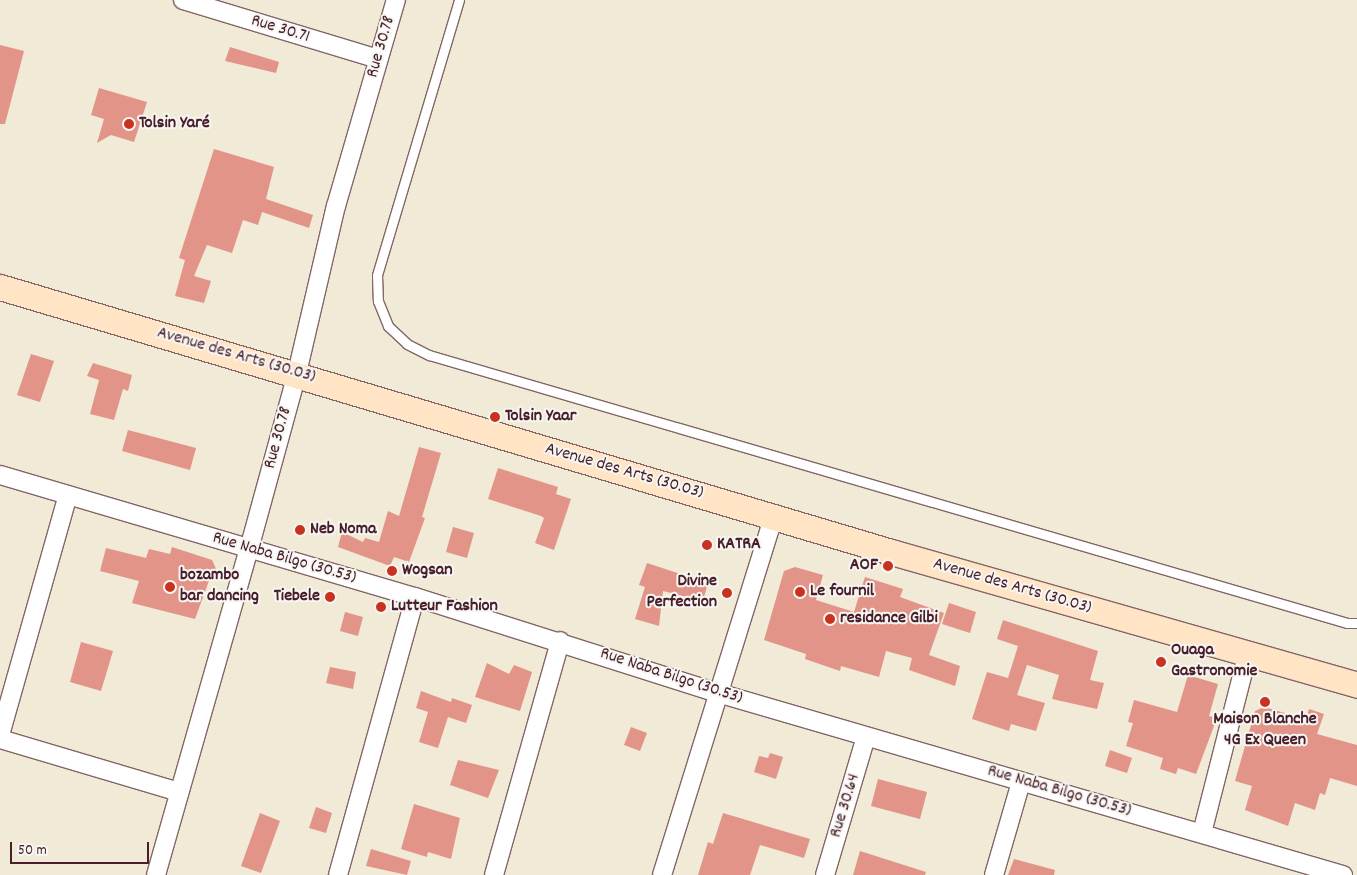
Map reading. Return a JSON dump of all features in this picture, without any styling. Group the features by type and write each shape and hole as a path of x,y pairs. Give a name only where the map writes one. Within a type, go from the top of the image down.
{"street":[{"name":"Rue 30.71","path":"182,0 210,4 378,60"},
{"name":"Rue 30.78","path":"156,875 249,549 297,373 336,206 396,0"},
{"name":"Avenue des Arts (30.03)","path":"0,287 297,373 890,552 1357,685"},
{"name":"Rue Naba Bilgo (30.53)","path":"0,475 415,597 866,737 1343,875"},
{"path":"0,735 68,496"},
{"path":"662,875 774,516"},
{"path":"338,875 415,597"},
{"path":"494,875 560,641"},
{"path":"1202,833 1248,653"},
{"name":"Rue 30.64","path":"825,875 866,737"},
{"path":"0,739 179,792"},
{"path":"994,875 1021,782"}],"lane":[{"path":"459,0 377,275 378,301 388,326 407,344 439,358 1338,620 1357,623"}],"building":[{"path":"0,45 24,51 5,124 0,124"},
{"path":"230,47 279,62 276,73 225,61"},
{"path":"99,88 147,102 134,142 111,135 97,143 104,119 91,115"},
{"path":"214,149 274,167 266,199 313,215 309,228 262,212 258,225 243,220 232,253 207,245 194,276 211,281 204,303 175,296 185,260 179,258"},
{"path":"31,354 54,361 40,402 17,395"},
{"path":"93,363 132,375 128,391 123,389 114,420 90,414 99,380 87,376"},
{"path":"128,430 196,448 190,470 122,451"},
{"path":"419,447 441,453 422,517 425,518 409,562 394,557 390,566 338,547 342,532 363,542 365,538 379,542 388,511 399,516"},
{"path":"498,468 558,487 556,494 571,499 554,550 535,543 544,518 488,499"},
{"path":"453,527 474,533 467,558 446,552"},
{"path":"172,547 212,560 218,573 210,578 195,619 132,603 139,581 100,571 106,548 146,558 149,549 170,554"},
{"path":"647,563 708,583 703,601 663,591 659,626 635,619 645,587 639,585"},
{"path":"795,567 823,575 816,600 854,612 865,577 903,589 900,597 944,613 929,655 960,666 955,686 909,670 912,658 886,651 879,677 841,666 840,671 805,659 806,654 764,640 784,571"},
{"path":"949,603 976,612 970,633 942,624"},
{"path":"345,612 363,617 358,636 340,631"},
{"path":"1003,620 1098,651 1090,680 1104,683 1097,709 1052,699 1059,675 1027,665 1017,695 1045,703 1036,731 1011,724 1009,731 972,719 987,672 1008,678 1018,646 997,639"},
{"path":"81,642 113,651 101,691 70,682"},
{"path":"487,663 509,674 514,665 532,672 520,711 475,697"},
{"path":"330,667 356,672 353,689 326,683"},
{"path":"1188,675 1218,684 1209,716 1217,718 1196,774 1178,768 1176,774 1160,769 1163,758 1126,746 1133,723 1128,722 1134,700 1177,712"},
{"path":"421,691 451,702 452,698 472,705 466,723 448,717 438,748 419,742 428,712 416,708"},
{"path":"1264,707 1306,719 1309,709 1324,714 1317,734 1357,745 1357,786 1330,778 1325,795 1320,793 1315,810 1295,803 1288,826 1245,810 1252,786 1235,781 1255,711"},
{"path":"631,727 647,733 640,751 624,745"},
{"path":"1110,750 1132,758 1127,773 1105,766"},
{"path":"770,753 783,757 776,779 754,772 759,756 768,758"},
{"path":"458,760 499,770 488,798 450,785"},
{"path":"878,779 927,792 920,819 871,806"},
{"path":"414,804 460,818 451,859 428,852 427,857 401,849"},
{"path":"316,807 332,813 326,833 309,828"},
{"path":"260,813 280,821 261,873 241,866"},
{"path":"723,813 810,839 804,858 760,845 750,875 698,875 708,842 713,844"},
{"path":"371,849 411,861 407,875 366,866"},
{"path":"860,851 926,872 925,875 853,875"},
{"path":"1014,859 1055,870 1054,875 1008,875"}],"place":[{"name":"Tolsin Yaré","path":"129,124"},
{"name":"Tolsin Yaar","path":"495,417"},
{"name":"Neb Noma","path":"300,530"},
{"name":"KATRA","path":"707,545"},
{"name":"AOF","path":"888,566"},
{"name":"Wogsan","path":"392,571"},
{"name":"bozambo bar dancing","path":"170,587"},
{"name":"Le fournil","path":"800,592"},
{"name":"Divine Perfection","path":"727,593"},
{"name":"Tiebele","path":"330,597"},
{"name":"Lutteur Fashion","path":"381,607"},
{"name":"residance Gilbi","path":"830,619"},
{"name":"Ouaga Gastronomie","path":"1161,662"},
{"name":"Maison Blanche 4G Ex Queen","path":"1265,702"}]}
